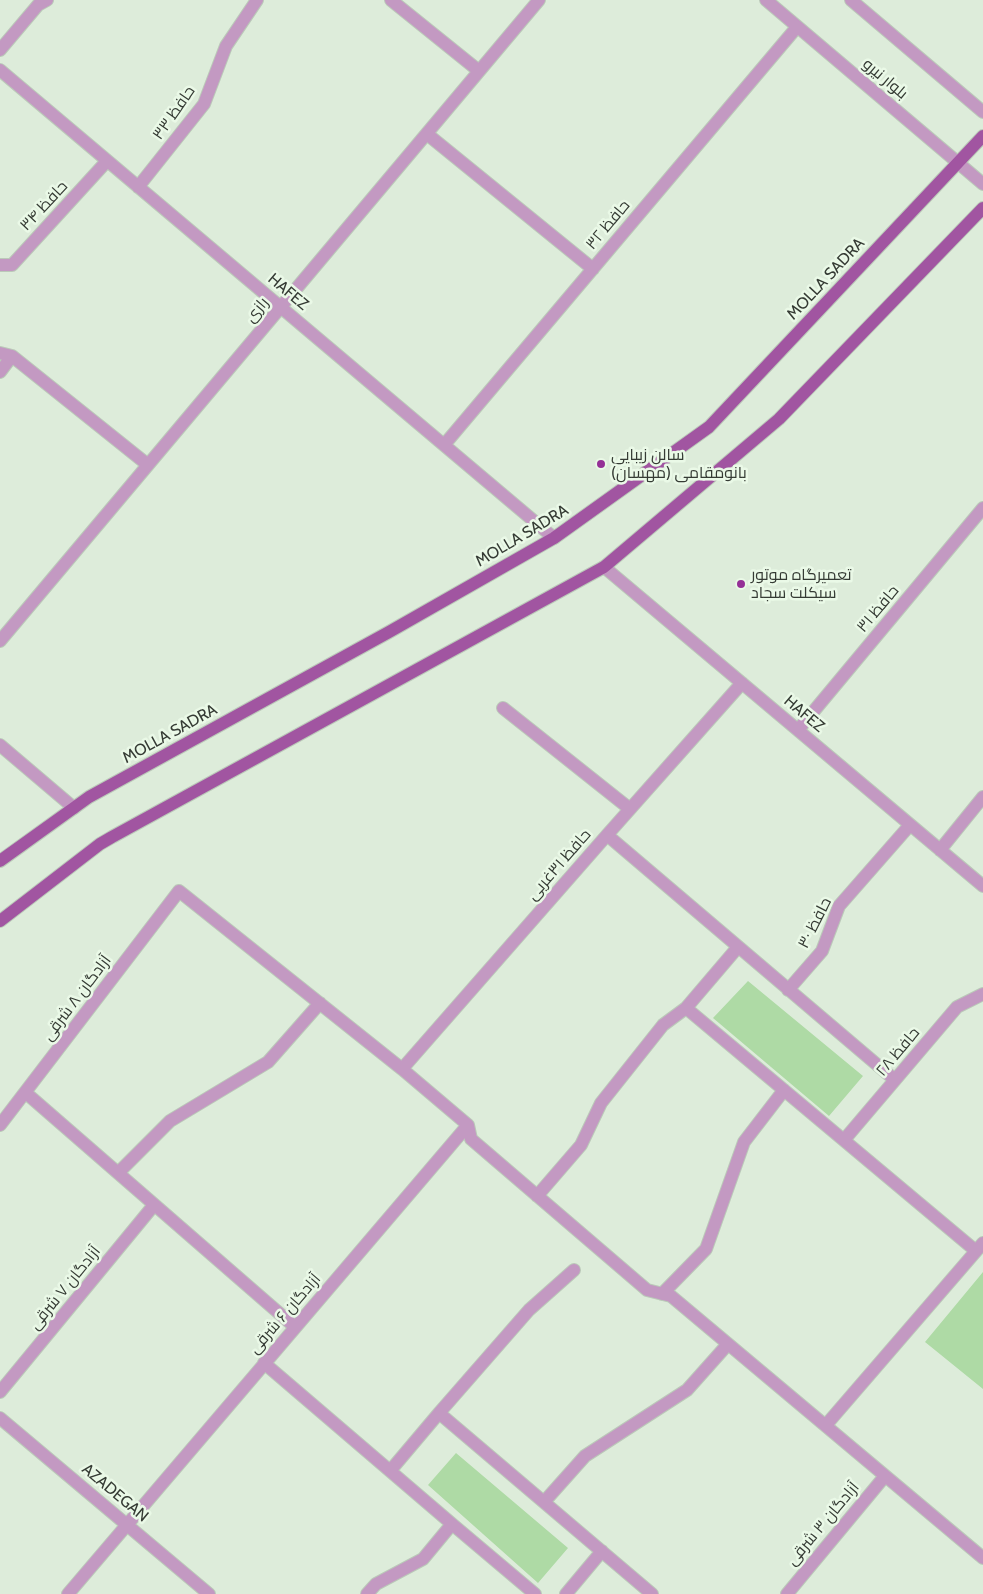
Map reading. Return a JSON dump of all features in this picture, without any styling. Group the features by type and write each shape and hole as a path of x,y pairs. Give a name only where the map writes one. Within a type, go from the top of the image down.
{"main road":[{"name":"MOLLA SADRA","path":"0,861 89,797 389,632 554,538 709,427 983,136"},
{"path":"0,920 100,844 604,567 779,418 983,208"}],"street":[{"path":"0,50 38,5 47,0"},
{"name":"حافظ ۳۳","path":"138,187 204,104 226,46 257,0"},
{"path":"391,0 479,71"},
{"name":"رازی","path":"0,641 539,0"},
{"name":"بلوار نیرو","path":"766,0 983,184"},
{"path":"851,0 983,112"},
{"name":"حافظ ۳۲","path":"444,445 798,27"},
{"name":"HAFEZ","path":"0,70 554,538"},
{"path":"427,134 593,269"},
{"name":"حافظ ۳۴","path":"0,265 12,265 107,161"},
{"path":"0,372 6,355 148,465"},
{"name":"حافظ ۳۱","path":"798,730 983,508"},
{"name":"HAFEZ","path":"604,567 983,886"},
{"name":"حافظ ۳۱غربی","path":"402,1069 742,683"},
{"path":"503,708 630,809"},
{"path":"0,745 74,808"},
{"path":"940,850 983,797"},
{"name":"حافظ ۳۰","path":"788,990 822,951 839,906 910,825"},
{"path":"607,835 895,1080"},
{"name":"آزادگان ۸ شرقی","path":"0,1125 179,891 320,1003"},
{"path":"537,1196 580,1145 602,1103 663,1025 686,1008 738,947"},
{"name":"حافظ ۲۸","path":"844,1140 957,1007 983,994"},
{"path":"118,1173 170,1121 268,1062 320,1003 468,1125 471,1139 647,1290 671,1296 983,1558"},
{"path":"686,1008 844,1140 980,1247 826,1425"},
{"path":"662,1294 706,1249 744,1142 784,1090"},
{"path":"26,1093 295,1327"},
{"name":"آزادگان ۶ شرقی","path":"68,1594 468,1125"},
{"name":"آزادگان ۷ شرقی","path":"0,1392 154,1205"},
{"path":"390,1471 529,1310 574,1270"},
{"path":"544,1502 585,1456 687,1390 728,1344"},
{"path":"264,1363 535,1594"},
{"path":"439,1413 652,1594"},
{"name":"AZADEGAN","path":"0,1418 209,1594"},
{"name":"آزادگان ۳ شرقی","path":"786,1594 885,1476"},
{"path":"367,1594 376,1584 423,1559 452,1524"},
{"path":"566,1594 602,1551"}],"green space":[{"path":"748,981 863,1076 829,1116 713,1018"},
{"path":"983,1272 983,1389 925,1342"},
{"path":"456,1453 568,1548 538,1583 428,1485"}],"place":[{"name":"سالن زیبایی بانومقامی (مهسان)","path":"601,464"},
{"name":"تعمیرگاه موتور سیکلت سجاد","path":"741,584"}]}
